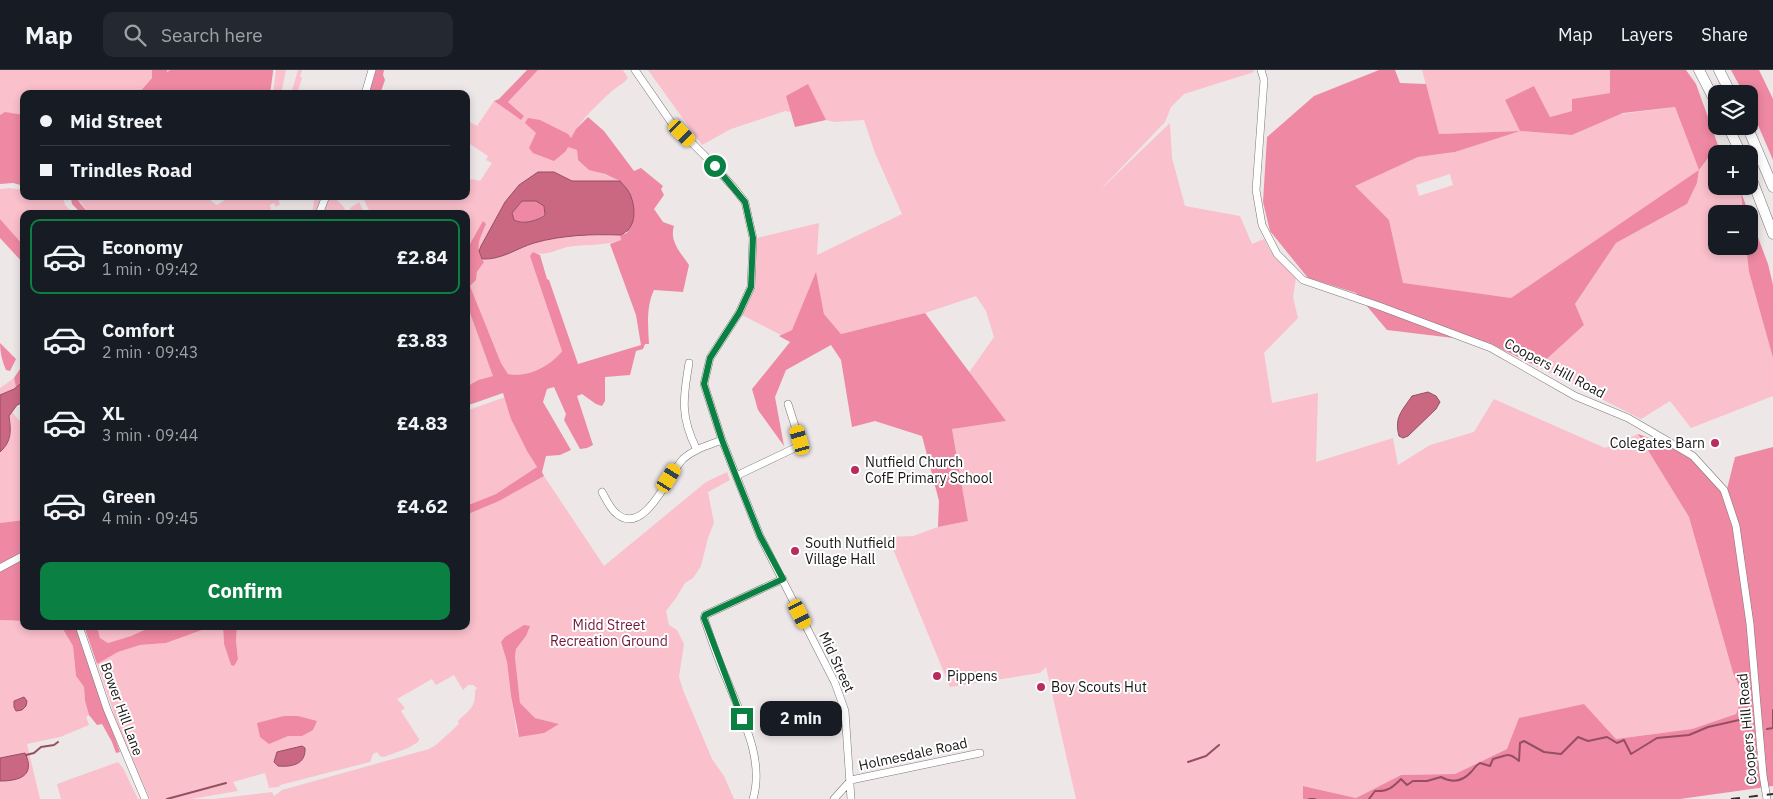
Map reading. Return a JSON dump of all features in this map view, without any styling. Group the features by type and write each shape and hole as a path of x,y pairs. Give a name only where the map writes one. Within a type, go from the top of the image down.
{"highway":[{"path":"1699,70 1708,87"},
{"path":"1719,70 1726,85"},
{"path":"1751,135 1773,187"},
{"path":"1758,195 1773,234"}],"street":[{"path":"366,90 372,70"},
{"name":"Mid Street","path":"635,70 671,122 717,168 745,202 753,238 751,287 739,313 710,358 704,384 722,440 760,536 836,683 845,711 851,799"},
{"name":"Coopers Hill Road","path":"1261,70 1264,80 1256,190 1262,225 1277,254 1303,280 1491,348 1575,396 1628,418 1672,442 1693,456 1724,490 1736,526 1748,614 1763,775 1767,799"},
{"path":"689,363 684,412 689,432 697,450"},
{"path":"736,476 801,446 788,404"},
{"path":"602,492 611,508 621,517 633,519 642,516 649,509 676,467 688,455 722,440"},
{"path":"0,568 20,557"},
{"path":"753,799 757,777 750,741 704,618 705,615 783,579"},
{"name":"Bower Hill Lane","path":"80,630 107,710 145,799"},
{"name":"Holmesdale Road","path":"851,780 980,753"},
{"path":"834,799 851,780"}],"green space":[{"path":"0,70 170,70 152,78 142,90 20,90 20,115 5,113 0,115"},
{"path":"276,70 286,70 282,90 274,90"},
{"path":"298,70 302,70 298,90 292,90"},
{"path":"538,70 623,70 628,78 590,112 571,138 531,129 537,133 529,148 568,147 577,150 578,160 583,164 620,181 572,181 554,172 519,185 505,202 479,251 478,244 486,224 470,244 470,210 369,210 364,200 470,200 470,180 471,179 480,181 492,163 486,160 488,156 470,144 470,122 477,126 494,101 521,120 524,116 508,102"},
{"path":"648,70 1253,70 1254,72 1184,94 1171,107 1165,122 1099,191 1170,123 1172,158 1185,206 1240,216 1252,244 1264,239 1272,254 1296,278 1293,297 1298,318 1264,353 1272,403 1318,393 1316,462 1393,438 1398,465 1430,445 1474,432 1494,399 1605,448 1638,434 1689,517 1733,673 1743,695 1736,714 1692,729 1616,739 1584,704 1507,749 1455,774 1401,775 1356,798 1304,786 1303,799 1076,799 1046,667 1040,673 950,687 888,537 913,536 938,527 968,521 952,429 1005,421 968,374 994,337 986,311 976,296 925,313 841,334 824,314 816,275 792,330 781,335 742,315 754,288 757,238 819,223 817,255 902,214 875,153 864,120 834,122 826,120 787,97 791,112 785,111 731,129 702,145"},
{"path":"1422,70 1610,70 1611,93 1572,99 1572,111 1550,117 1534,86 1505,100 1520,131 1572,135 1621,114 1675,107 1699,170 1708,158 1708,195 1741,195 1742,205 1708,205 1708,255 1747,255 1749,272 1773,358 1773,396 1691,428 1670,401 1641,419 1538,367 1584,325 1575,304 1616,243 1687,204 1697,183 1699,171 1511,298 1403,284 1389,220 1354,186 1418,157 1455,152 1518,131 1439,134","holes":["1450,174 1453,185 1419,196 1416,185"]},
{"path":"0,189 20,189 20,200 64,200 65,205 70,210 20,210 20,242 0,219"},
{"path":"74,200 211,200 217,205 225,200 278,200 280,204 276,207 274,203 270,205 270,210 86,210 81,202"},
{"path":"314,200 321,200 318,210 313,210"},
{"path":"329,200 337,200 345,210 325,210"},
{"path":"359,202 363,210 351,210 350,208"},
{"path":"620,235 621,240 567,247 541,254 533,252 562,351 552,361 538,370 523,374 508,374 501,363 470,286 476,280 477,272 484,262 482,259 496,258 528,245 551,239"},
{"path":"470,313 494,376 477,380 470,384"},
{"path":"14,378 16,387 0,395 0,388"},
{"path":"505,397 518,433 537,467 496,494 470,504 470,410"},
{"path":"12,412 20,421 20,520 0,523 0,452 8,440 10,431 9,416"},
{"name":"Midd Street Recreation Ground","path":"727,472 730,480 708,492 714,523 701,566 693,578 685,583 666,611 669,625 677,630 684,644 679,677 683,690 712,759 724,776 734,799 214,799 272,792 274,796 282,790 429,749 459,724 458,721 473,705 477,688 473,685 468,685 463,690 454,675 436,685 432,679 397,699 405,708 401,711 419,739 418,742 408,748 384,757 380,756 377,752 373,754 370,762 280,785 279,787 269,788 265,773 233,782 238,791 191,799 150,799 121,734 97,664 118,652 140,645 166,643 202,630 223,630 224,644 231,665 238,659 237,630 470,630 470,513 499,501 544,476 604,566 706,482","holes":["526,636 516,649 515,657 520,704 535,718 558,724 517,733 507,662 501,642"]},
{"path":"0,620 20,621 20,630 63,630 73,646 76,676 84,687 89,715 86,717 89,725 60,737 27,744 40,799 0,799"},
{"path":"98,630 144,630 108,643 100,638"},
{"path":"118,762 123,768 138,799 61,799 57,784"}],"shaded area":[{"path":"152,70 167,70 167,72 170,70 273,70 271,90 142,90 152,78"},
{"path":"375,70 384,70 385,80 381,90 369,90"},
{"path":"527,70 538,70 508,102 524,116 521,120 494,101 499,99"},
{"path":"1379,70 1395,70 1400,83 1426,84 1439,134 1520,131 1455,152 1418,157 1355,186 1389,220 1403,283 1511,298 1699,170 1697,183 1687,204 1616,243 1575,304 1584,325 1538,367 1487,342 1387,330 1356,293 1308,278 1270,231 1263,202 1267,137 1314,96"},
{"path":"1610,70 1686,70 1696,84 1708,117 1708,135 1714,135 1718,145 1708,145 1708,158 1699,170 1675,107 1623,113 1572,135 1520,131 1505,100 1534,86 1550,117 1572,111 1572,99 1610,93"},
{"path":"1731,70 1759,70 1773,99 1773,160 1758,125 1758,85 1739,85"},
{"path":"808,84 826,120 795,127 786,96"},
{"path":"5,112 20,114 20,185 13,183 0,184 0,115"},
{"path":"588,117 604,131 634,171 641,168 663,186 661,189 664,195 654,209 663,222 674,226 674,242 689,265 683,292 654,290 649,310 649,344 645,344 643,349 636,351 630,375 605,377 605,401 602,406 582,394 577,396 593,445 580,449 564,420 566,414 554,387 547,389 543,402 571,450 560,455 546,456 542,472 544,476 499,501 470,513 470,504 496,494 537,467 511,419 503,393 470,405 470,385 478,380 493,376 470,313 470,286 501,363 508,374 523,374 538,370 552,361 562,351 530,256 533,252 540,255 578,364 641,345 636,315 610,244 621,240 620,235 627,233 630,193 620,181 605,174 589,170 578,160 577,150 568,147 554,161 533,153 529,148 536,133 525,123 528,118 540,120 568,134 571,138 576,129"},
{"path":"538,172 554,172 572,181 620,181 630,194 634,218 630,228 620,235 555,238 528,245 496,258 482,259 479,251 481,246 505,202 519,185","holes":["522,201 536,201 544,206 545,215 530,222 514,220 512,213"]},
{"path":"1741,195 1746,205 1742,205"},
{"path":"71,200 78,200 86,210 78,210 72,204"},
{"path":"522,201 536,201 544,206 545,214 530,222 514,220 512,213"},
{"path":"0,219 20,242 20,260 0,238"},
{"path":"483,221 486,224 480,239 479,252 484,262 477,272 476,280 470,286 470,244"},
{"path":"1758,237 1768,264 1773,285 1773,358 1749,272 1747,255 1758,255"},
{"path":"816,272 824,314 841,334 925,313 1006,421 952,429 968,521 938,527 939,501 922,436 875,421 852,427 841,360 831,345 786,370 775,397 784,446 758,410 752,389 790,342 779,336 792,330"},
{"path":"0,343 16,359 10,371 6,370 3,363"},
{"path":"20,369 20,384 16,387 14,378"},
{"path":"20,384 20,404 9,416 9,440 0,452 0,395"},
{"path":"1428,392 1436,396 1440,402 1436,409 1408,436 1403,438 1399,436 1398,419 1402,410 1412,396"},
{"path":"1638,434 1695,455 1727,489 1735,457 1773,447 1773,786 1680,799 1303,799 1303,786 1356,798 1401,775 1455,774 1507,749 1519,718 1584,704 1616,739 1692,729 1736,714 1743,695 1733,673 1689,517"},
{"path":"20,520 20,621 0,620 0,523"},
{"path":"524,625 530,626 526,636 516,649 515,657 520,703 535,718 559,724 544,733 519,737 507,662 501,642 505,637"},
{"path":"63,630 76,630 120,752 116,753 102,724 97,725 89,715 84,687 76,676 73,646"},
{"path":"85,630 98,630 100,638 108,643 144,630 202,630 166,643 140,645 118,652 97,664"},
{"path":"223,630 237,630 238,659 234,666 231,665 224,644"},
{"path":"24,697 27,701 26,706 22,710 16,711 14,701"},
{"path":"284,716 298,716 317,721 313,730 302,736 288,736 269,744 260,737 257,723"},
{"path":"302,746 305,748 305,754 297,764 278,766 274,762 277,752"},
{"path":"25,753 28,767 24,776 13,780 0,781 0,758"}],"waterway":[{"path":"1773,710 1773,727"},
{"path":"1369,799 1375,791 1383,791 1390,788 1401,779 1407,785 1413,781 1427,781 1441,777 1449,780 1460,780 1480,763 1490,766 1493,759 1507,755 1519,761 1520,743 1524,741 1544,752 1561,754 1578,737 1588,741 1607,737 1617,743 1624,740 1631,754 1657,738 1689,735 1708,727 1739,720 1749,722"},
{"path":"1767,729 1773,728"},
{"path":"26,755 34,753 41,747 54,745 58,742"},
{"path":"1188,762 1206,756 1219,745"},
{"path":"167,799 226,783"},
{"path":"1309,799 1315,799"}],"railway":[{"path":"1731,799 1773,794"}],"place":[{"name":"Colegates Barn","path":"1715,443"},
{"name":"Nutfield Church CofE Primary School","path":"855,470"},
{"name":"South Nutfield Village Hall","path":"795,551"},
{"name":"Pippens","path":"937,676"},
{"name":"Boy Scouts Hut","path":"1041,687"}],"route":[{"path":"715,166 745,202 753,238 751,287 739,313 710,358 704,384 722,440 760,536 783,579 705,615 704,618 742,719"}]}
